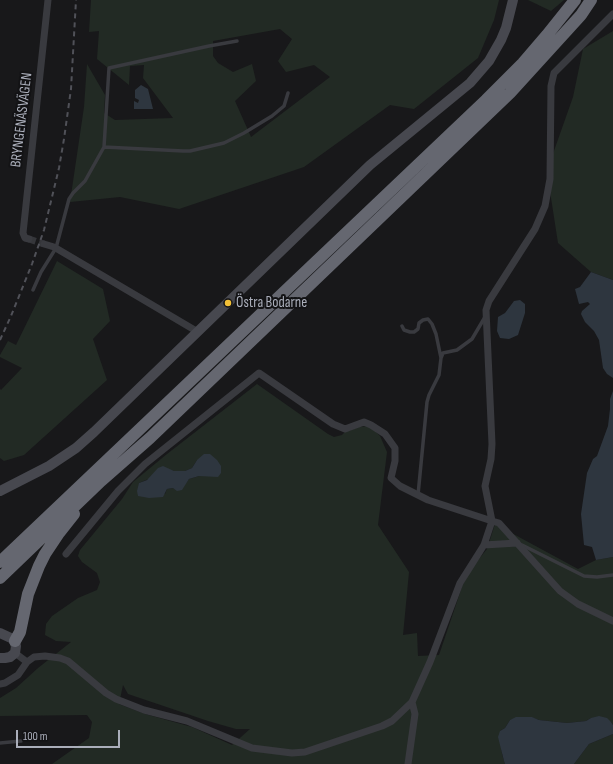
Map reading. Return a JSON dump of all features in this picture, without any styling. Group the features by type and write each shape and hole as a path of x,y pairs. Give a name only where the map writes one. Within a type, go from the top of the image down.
{"highway":[{"path":"0,562 486,100 523,63 575,0"},
{"path":"0,578 100,481 150,438 510,92 581,15 591,0"},
{"path":"15,647 31,584 45,554 74,515 92,496 100,481"}],"street":[{"name":"BRYNGENÄSVÄGEN","path":"29,239 25,238 23,233 30,156 48,0"},
{"path":"0,491 49,466 76,448 114,415 365,169 470,83 481,72 501,40 506,28 513,0"},
{"path":"0,684 5,683 18,675 27,662 34,657 45,656 60,658 75,666 106,693 133,706 187,721 252,748 280,752 305,752 382,726 392,721 412,702 430,662 460,583 484,545 492,521 485,486 491,459 492,444 486,312 489,301 535,228 545,206 550,178 551,86 554,73 613,14"},
{"path":"44,244 56,248 198,332"},
{"path":"66,554 118,491 145,464 259,373 333,424 345,429 364,422 385,434 395,448 395,461 391,478 400,486 428,500 499,523 560,591 578,604 613,621"},
{"path":"484,545 517,543"},
{"path":"0,633 11,637 15,647 27,662"},
{"path":"0,658 8,658 15,647"},
{"path":"408,764 415,714 412,702"}],"lane":[{"path":"33,290 41,272 56,248 69,199 85,181 104,147 109,68 237,41"},
{"path":"104,147 190,151 224,143 277,113 284,106 288,93"},
{"path":"441,358 444,354 457,350 472,339 479,329 486,312"},
{"path":"402,326 404,330 414,332 418,329 419,323 428,319 436,334 441,358 439,375 427,402 418,494"},
{"path":"517,543 584,576 597,577 613,575"},
{"path":"0,743 21,741"}],"shaded area":[{"path":"91,0 499,0 494,20 478,58 414,109 390,105 304,167 179,209 120,197 70,202 84,107 87,64 105,95 104,113 115,120 173,118 143,78 144,65 130,66 129,85 97,59 99,31 89,32","holes":["280,29 292,39 278,61 286,72 314,65 330,77 251,137 235,101 256,81 252,64 233,72 218,63 213,56 213,41"]},
{"path":"528,0 564,0 551,11"},
{"path":"613,31 613,280 591,272 558,243 549,185 549,165 573,97 583,49"},
{"path":"141,85 148,89 153,109 134,109 134,101 138,103 139,100 135,98 135,90"},
{"path":"57,261 103,289 110,321 93,339 107,380 24,455 4,461 0,458 0,389 1,390 22,368 0,357 0,355 8,341 16,345"},
{"path":"591,272 613,280 613,378 607,374 603,368 599,340 594,331 585,322 581,314 582,311 590,304 588,302 579,304 575,289 580,287"},
{"path":"520,300 525,304 525,313 518,335 509,339 500,338 497,331 498,317 505,313 514,301"},
{"path":"257,384 334,437 359,427 367,426 373,429 380,436 387,452 378,525 409,572 403,635 417,633 418,656 439,655 463,584 474,565 487,549 495,524 578,569 596,560 613,557 613,725 611,722 591,718 586,721 567,723 539,720 531,717 522,717 510,720 505,728 500,731 502,754 505,764 52,764 89,738 92,722 87,715 0,716 0,698 16,688 38,668 71,642 56,641 45,635 46,624 52,616 78,598 97,590 100,582 97,573 82,562 78,556 80,550 122,499 133,482","holes":["197,460 209,476 199,476 189,479 181,490 173,488 167,489 165,494 139,483 170,470 185,471 192,468","123,685 128,694 208,721 236,729 250,729 232,745 192,727 145,714 119,704"]},
{"path":"613,391 613,557 596,560 592,547 584,545 581,514 587,473 593,459 597,456 608,426 610,399"},
{"path":"204,454 210,454 221,466 221,473 218,477 199,476 189,479 182,490 177,491 173,488 167,489 163,497 149,498 138,496 137,491 139,483 147,480 158,468 163,466 174,471 185,471 192,468 197,460"},
{"path":"599,716 607,718 611,722 613,725 613,734 589,744 574,764 505,764 498,737 500,731 505,728 510,720 516,717 532,717 539,720 567,723 586,721"},
{"path":"613,734 613,764 574,764 589,744"}],"tunnel":[{"path":"29,239 44,244"}],"railway":[{"path":"0,340 32,264 44,230 59,168 71,89 76,0"}],"place":[{"name":"Östra Bodarne","path":"228,303"}]}
